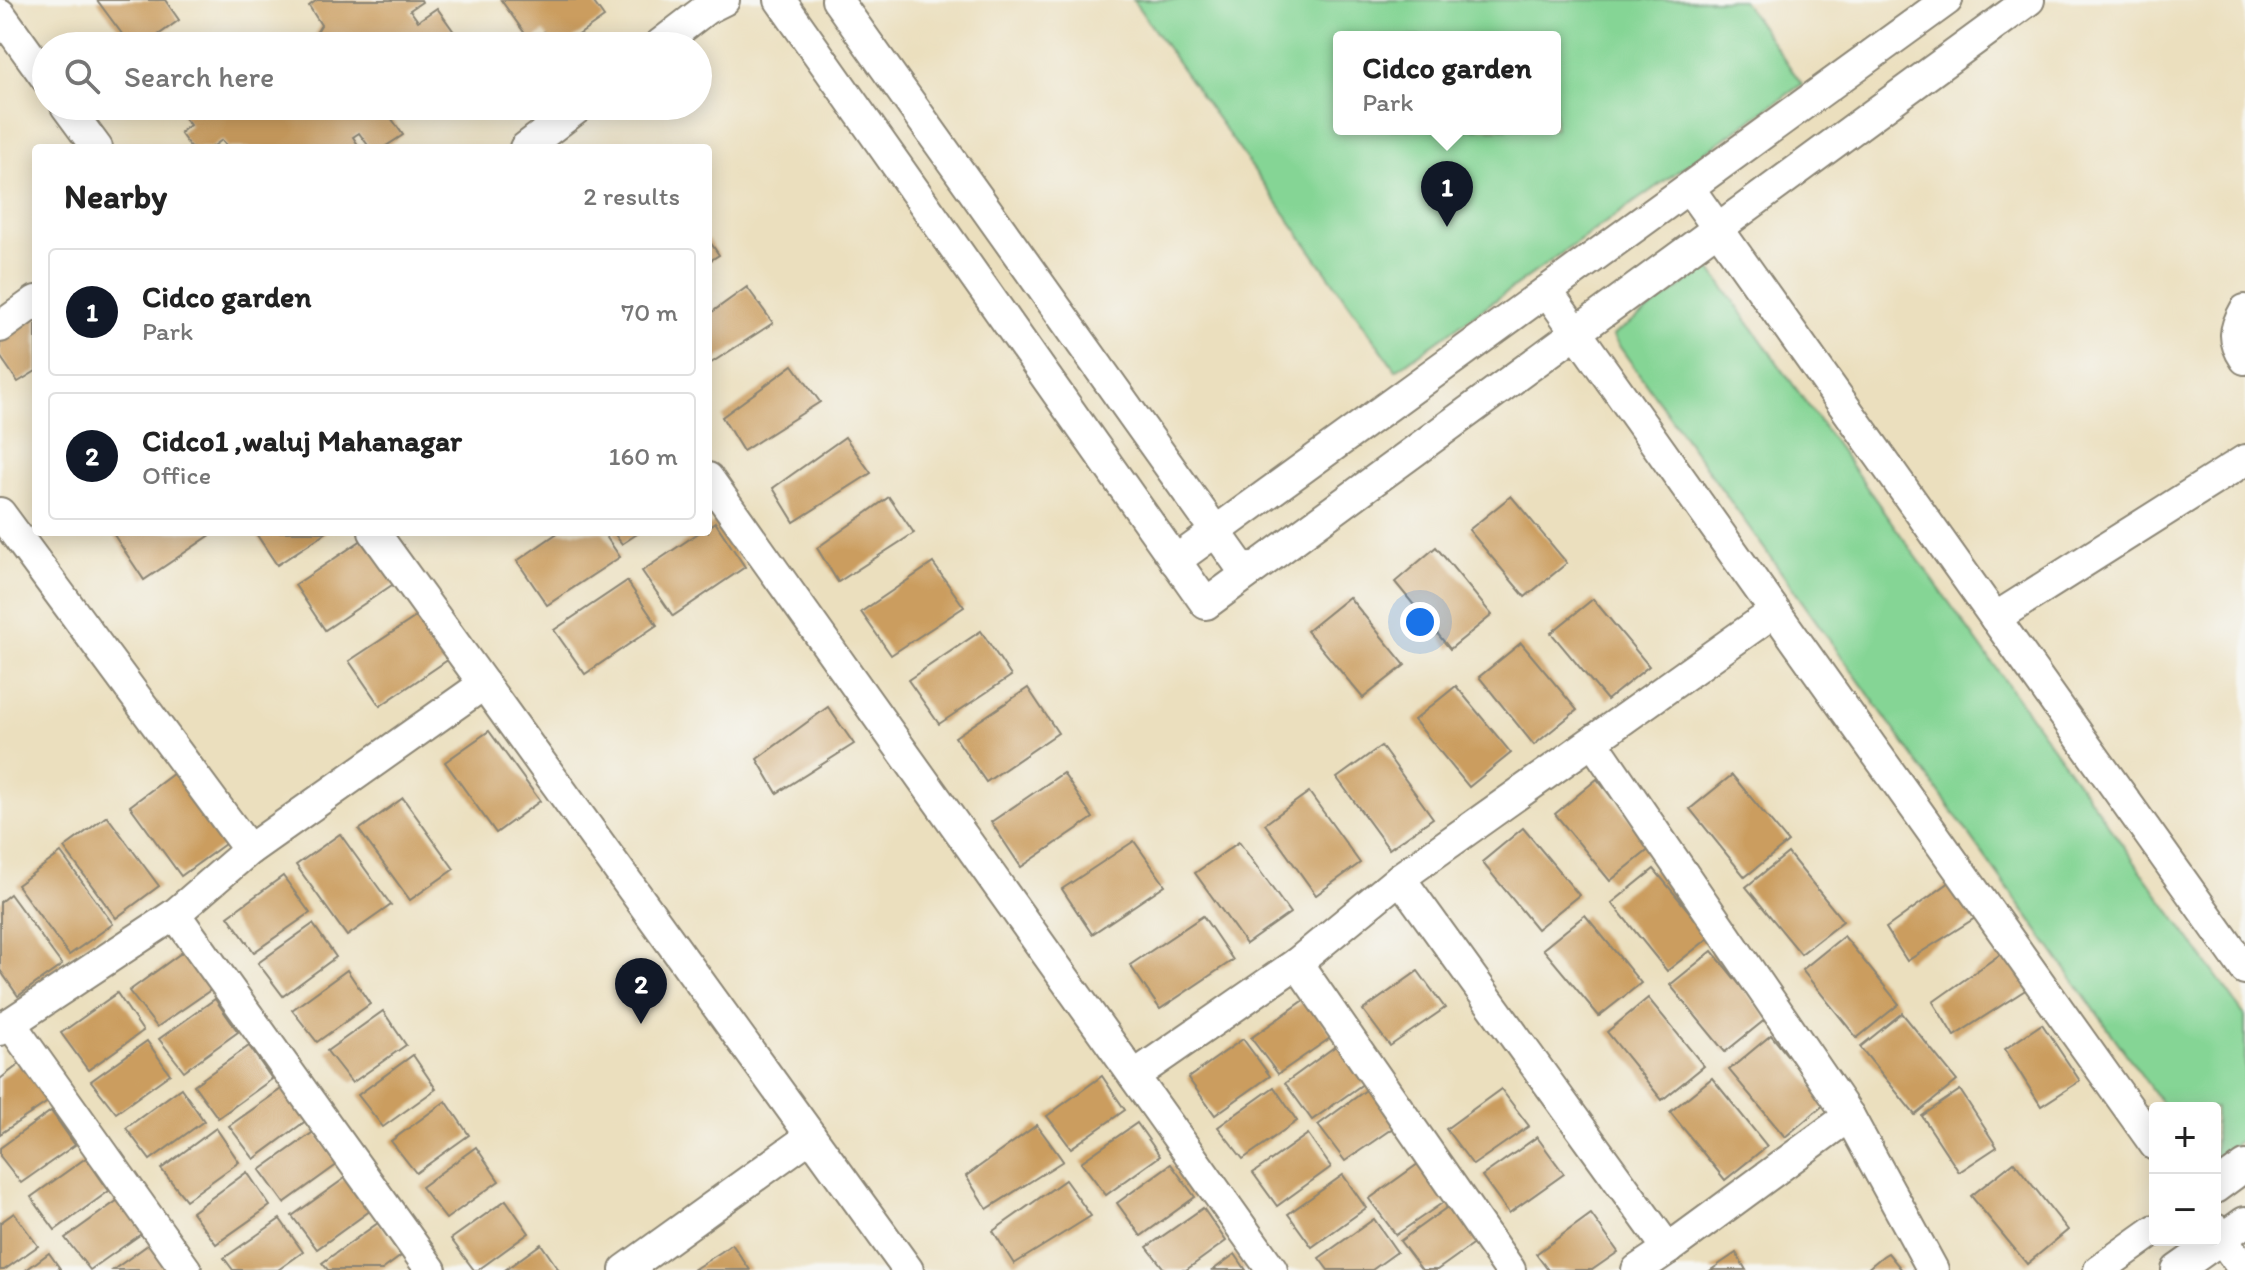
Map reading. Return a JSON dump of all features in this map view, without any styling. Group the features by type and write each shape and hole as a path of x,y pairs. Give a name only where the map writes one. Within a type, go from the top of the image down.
{"street":[{"path":"676,32 706,9 724,0"},
{"path":"820,0 787,10 1206,604 2029,0"},
{"path":"837,0 1246,574"},
{"path":"1175,561 1947,0"},
{"path":"0,14 32,59"},
{"path":"76,120 94,144"},
{"path":"530,144 562,120"},
{"path":"1689,188 2245,969"},
{"path":"1547,291 2149,1137"},
{"path":"0,327 32,304"},
{"path":"2245,310 2235,326 2238,348 2245,359"},
{"path":"1995,618 2245,460"},
{"path":"712,484 1272,1270"},
{"path":"0,513 249,850"},
{"path":"377,536 908,1270"},
{"path":"1134,1076 1297,963 1400,878 1774,612"},
{"path":"186,1270 5,1027 175,914 249,850 484,684"},
{"path":"1593,742 1849,1116 1933,1270"},
{"path":"1400,878 1668,1249"},
{"path":"175,914 431,1270"},
{"path":"1297,963 1510,1270"},
{"path":"1637,1270 1849,1116"},
{"path":"625,1270 811,1136"},
{"path":"2221,1184 2245,1166"},
{"path":"2177,1270 2227,1230 2244,1270"},
{"path":"2099,1270 2149,1234"}],"green space":[{"path":"1133,0 1742,0 1802,84 1396,370"},
{"path":"1709,267 2245,1016 2245,1137 2221,1154 2221,1102 2161,1102 1612,336"}],"building":[{"path":"97,0 165,0 179,20 162,32 121,32"},
{"path":"317,0 421,0 410,10 418,21 437,8 454,32 317,32 321,25 309,6"},
{"path":"501,0 592,0 604,17 583,32 524,32"},
{"path":"186,120 393,120 403,135 389,144 367,144 359,133 353,137 357,144 225,144 222,140 216,144 188,144 180,133 190,125"},
{"path":"712,245 719,255 712,259"},
{"path":"747,287 773,323 712,362 712,312"},
{"path":"32,308 32,373 18,382 0,356 0,330"},
{"path":"793,365 820,402 743,451 722,417"},
{"path":"845,437 871,473 794,522 773,488"},
{"path":"1511,496 1567,563 1525,597 1469,530"},
{"path":"889,497 914,533 838,582 817,548"},
{"path":"715,522 745,567 673,616 642,571 694,536 712,536 712,524"},
{"path":"115,536 209,536 144,580"},
{"path":"258,536 321,536 277,565"},
{"path":"368,536 398,581 325,630 295,585"},
{"path":"553,536 606,536 620,557 547,605 517,561"},
{"path":"616,536 634,536 622,544"},
{"path":"1436,547 1492,615 1450,649 1395,582"},
{"path":"933,563 964,607 891,655 861,612"},
{"path":"627,581 657,625 585,674 554,630"},
{"path":"1349,597 1405,665 1363,698 1307,631"},
{"path":"1593,599 1649,666 1607,700 1551,633"},
{"path":"422,613 452,657 380,706 349,661"},
{"path":"981,631 1011,676 939,724 908,680"},
{"path":"1521,643 1577,710 1534,745 1479,677"},
{"path":"1456,686 1511,753 1469,787 1414,720"},
{"path":"1028,688 1058,733 986,782 955,737"},
{"path":"828,707 854,744 777,793 757,759"},
{"path":"489,731 540,801 496,833 445,762"},
{"path":"1381,746 1433,818 1389,849 1337,778"},
{"path":"1063,773 1093,818 1021,867 991,822"},
{"path":"173,774 225,844 181,876 130,806"},
{"path":"1732,775 1788,842 1745,877 1690,809"},
{"path":"1597,779 1652,847 1610,881 1555,814"},
{"path":"1309,792 1360,863 1316,895 1265,824"},
{"path":"403,798 454,869 410,900 359,830"},
{"path":"107,816 159,886 116,918 64,848"},
{"path":"1523,828 1579,895 1537,929 1482,862"},
{"path":"340,834 391,905 347,936 296,865"},
{"path":"1134,841 1165,885 1092,934 1062,889"},
{"path":"1239,842 1290,913 1246,944 1195,873"},
{"path":"61,853 113,924 69,955 17,885"},
{"path":"1788,853 1843,921 1801,954 1746,887"},
{"path":"1654,869 1710,937 1667,971 1612,903"},
{"path":"283,876 310,913 254,952 228,916"},
{"path":"1957,877 1983,913 1907,961 1886,928"},
{"path":"10,894 62,965 18,996 0,970 0,902"},
{"path":"1585,915 1641,983 1599,1016 1543,949"},
{"path":"1203,916 1233,960 1160,1009 1130,965"},
{"path":"313,924 336,957 283,996 258,963"},
{"path":"1844,936 1899,1004 1857,1038 1802,970"},
{"path":"184,951 212,989 157,1027 129,991"},
{"path":"1712,951 1767,1018 1725,1052 1670,985"},
{"path":"2005,951 2030,987 1954,1036 1933,1002"},
{"path":"347,970 370,1004 317,1042 292,1010"},
{"path":"1418,971 1445,1008 1390,1046 1363,1010"},
{"path":"117,993 143,1031 88,1070 61,1033"},
{"path":"1648,998 1704,1066 1662,1100 1607,1032"},
{"path":"215,999 238,1032 184,1071 159,1039"},
{"path":"1306,999 1333,1036 1278,1074 1251,1038"},
{"path":"383,1011 406,1045 352,1083 327,1051"},
{"path":"1902,1013 1957,1081 1915,1115 1860,1047"},
{"path":"2042,1024 2080,1081 2041,1106 2005,1049"},
{"path":"1771,1035 1826,1103 1785,1137 1729,1070"},
{"path":"1243,1039 1270,1076 1215,1115 1188,1078"},
{"path":"147,1041 170,1074 116,1113 91,1081"},
{"path":"1340,1043 1367,1081 1312,1120 1285,1083"},
{"path":"249,1046 272,1079 218,1118 194,1085"},
{"path":"413,1055 436,1089 383,1127 358,1095"},
{"path":"21,1063 49,1101 0,1134 0,1079"},
{"path":"1102,1076 1125,1110 1071,1148 1047,1116"},
{"path":"1712,1078 1767,1146 1725,1180 1670,1112"},
{"path":"1373,1085 1400,1123 1345,1161 1318,1125"},
{"path":"284,1087 307,1120 254,1159 229,1126"},
{"path":"1274,1087 1297,1121 1243,1159 1218,1127"},
{"path":"181,1088 204,1121 150,1160 126,1128"},
{"path":"1501,1089 1529,1126 1473,1165 1446,1129"},
{"path":"1960,1090 1997,1147 1959,1172 1922,1116"},
{"path":"446,1101 469,1135 416,1173 391,1141"},
{"path":"51,1111 75,1145 21,1183 0,1156 0,1148"},
{"path":"1137,1123 1160,1156 1106,1195 1081,1162"},
{"path":"1037,1125 1063,1161 987,1209 966,1176"},
{"path":"216,1128 239,1162 186,1200 161,1169"},
{"path":"315,1131 338,1164 284,1203 260,1170"},
{"path":"1308,1134 1331,1167 1277,1206 1253,1173"},
{"path":"1537,1137 1564,1174 1509,1213 1482,1176"},
{"path":"476,1147 499,1181 446,1219 421,1187"},
{"path":"86,1158 109,1191 55,1230 31,1197"},
{"path":"1425,1159 1451,1197 1396,1235 1369,1199"},
{"path":"2014,1162 2068,1230 2027,1264 1971,1196"},
{"path":"1171,1164 1195,1197 1141,1236 1117,1203"},
{"path":"247,1172 270,1206 216,1244 192,1212"},
{"path":"1343,1175 1366,1208 1312,1247 1288,1214"},
{"path":"348,1176 371,1210 317,1249 292,1216"},
{"path":"1065,1180 1091,1216 1014,1264 993,1231"},
{"path":"121,1198 144,1232 90,1270 65,1238"},
{"path":"506,1200 529,1233 474,1270 451,1239"},
{"path":"1456,1201 1482,1238 1437,1270 1422,1270 1400,1241"},
{"path":"1203,1208 1226,1241 1186,1270 1165,1270 1147,1247"},
{"path":"14,1213 38,1246 0,1270 0,1223"},
{"path":"1591,1214 1618,1252 1592,1270 1548,1270 1536,1254"},
{"path":"280,1219 303,1252 278,1270 233,1270 224,1258"},
{"path":"1374,1219 1397,1252 1372,1270 1328,1270 1319,1258"},
{"path":"378,1223 401,1256 382,1270 328,1270 322,1263"},
{"path":"152,1242 171,1270 113,1270"},
{"path":"541,1244 559,1270 505,1270"},
{"path":"732,1244 750,1270 693,1270 721,1252"},
{"path":"49,1253 61,1270 26,1270"},
{"path":"1736,1253 1746,1270 1711,1270 1721,1263"},
{"path":"1888,1253 1902,1270 1866,1270 1883,1256"},
{"path":"1235,1254 1246,1270 1213,1270"}],"place":[{"name":"Cidco garden","path":"1447,227"},
{"name":"Cidco1 ,waluj Mahanagar","path":"641,1024"}]}
